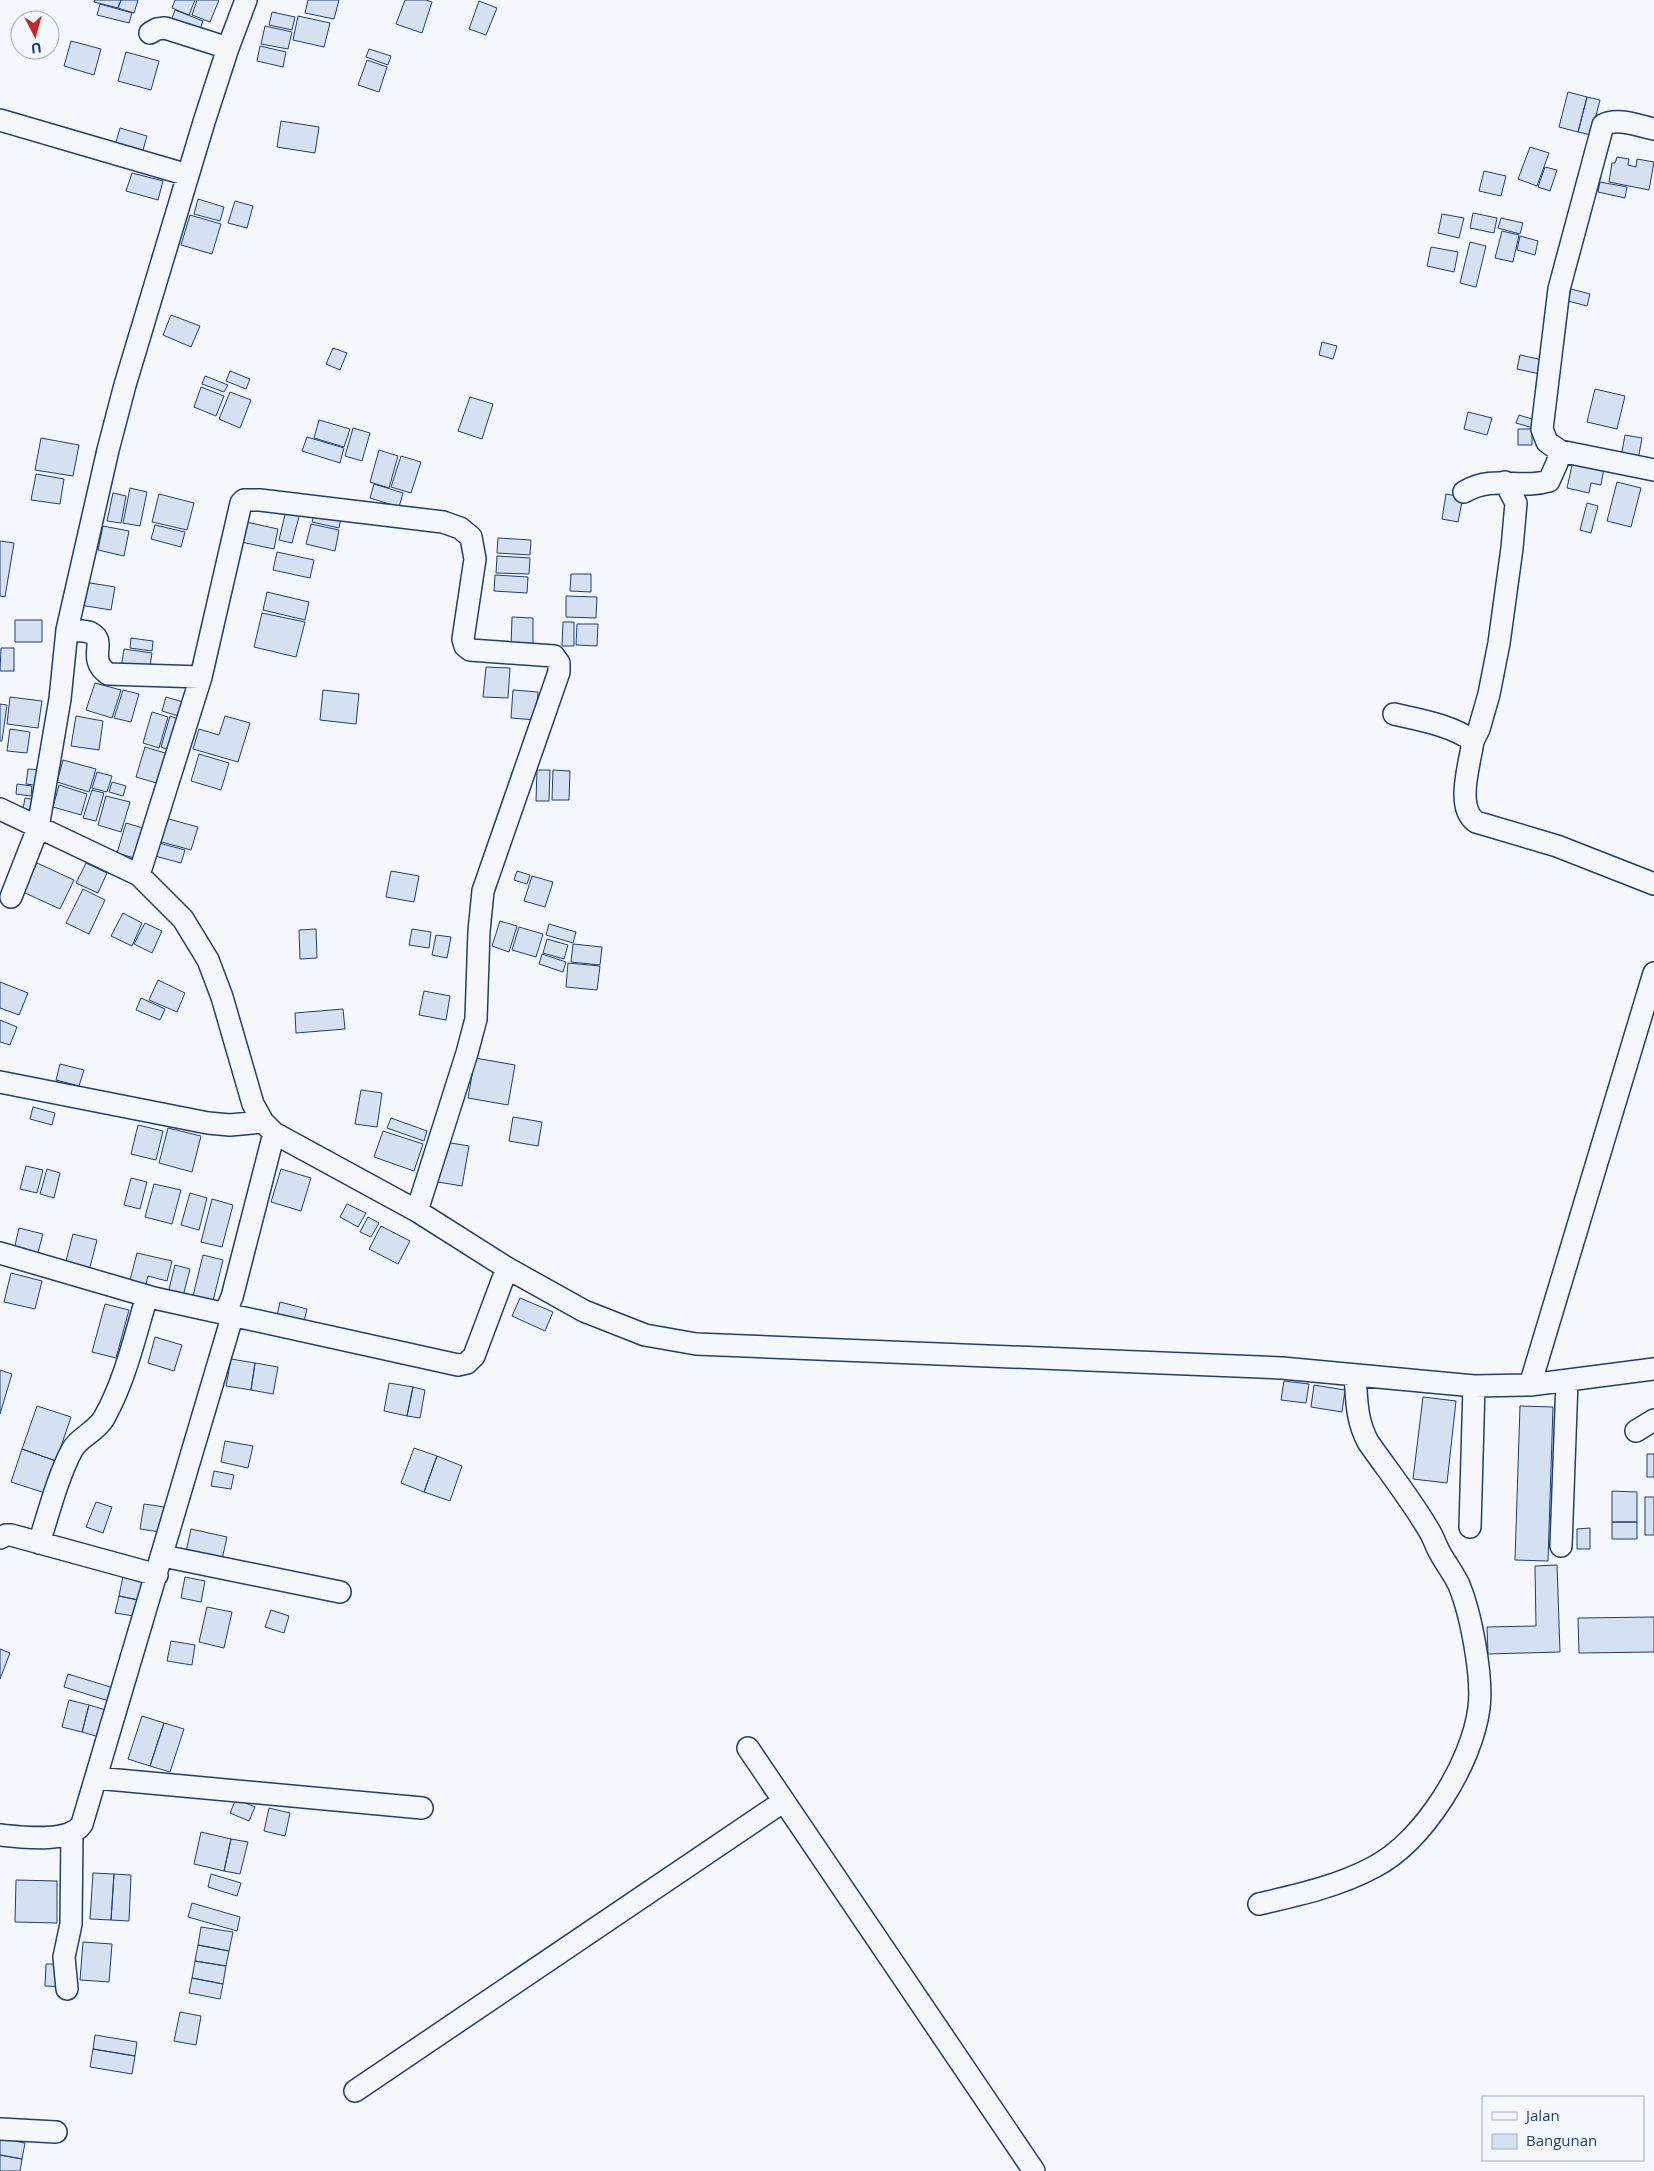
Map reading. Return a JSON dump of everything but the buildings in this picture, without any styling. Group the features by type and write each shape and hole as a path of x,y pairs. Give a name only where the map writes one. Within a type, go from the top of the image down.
{"street":[{"path":"11,897 38,828 60,699 67,630 108,450 125,385 188,175 228,48 246,0"},
{"path":"150,33 157,28 165,28 228,48"},
{"path":"0,120 188,175"},
{"path":"1654,129 1618,122 1603,126 1559,289 1543,415 1543,435 1547,442 1560,451 1654,470"},
{"path":"1464,492 1474,486 1487,482 1538,484 1548,480 1557,463 1560,451"},
{"path":"1505,482 1516,504 1512,548 1499,643 1489,694 1479,729 1473,741 1465,798 1469,817 1486,827 1557,846 1654,884"},
{"path":"139,875 201,677 241,503 250,500 443,522 460,528 471,537 475,559 463,639 465,646 470,650 554,656 559,663 559,672 483,891 479,931 476,1019 417,1211"},
{"path":"67,630 91,633 94,636 99,644 96,661 100,668 108,674 201,677"},
{"path":"1394,714 1431,723 1461,734 1473,741"},
{"path":"0,809 139,875 183,918 208,960 222,996 253,1104 269,1127 417,1211 507,1268 592,1314 645,1335 696,1344 1282,1368 1474,1386 1530,1385 1654,1369"},
{"path":"1530,1385 1654,974"},
{"path":"0,1082 208,1123 269,1127"},
{"path":"0,1835 55,1837 72,1833 82,1824 160,1565 229,1314 269,1127"},
{"path":"0,1253 147,1296 458,1365 467,1363 474,1356 507,1268"},
{"path":"39,1544 56,1487 73,1448 94,1431 109,1408 124,1370 147,1296"},
{"path":"1259,1904 1319,1889 1347,1879 1374,1868 1396,1854 1411,1840 1442,1800 1470,1745 1478,1718 1480,1690 1476,1660 1467,1610 1459,1585 1430,1533 1361,1429 1357,1416 1355,1375"},
{"path":"1560,1546 1567,1381"},
{"path":"1470,1527 1474,1386"},
{"path":"0,1538 6,1534 39,1544 160,1565 340,1592"},
{"path":"748,1748 1034,2171"},
{"path":"96,1778 422,1808"},
{"path":"355,2091 784,1800"},
{"path":"67,1989 64,1957 71,1924 72,1833"},
{"path":"0,2129 56,2132"}]}
